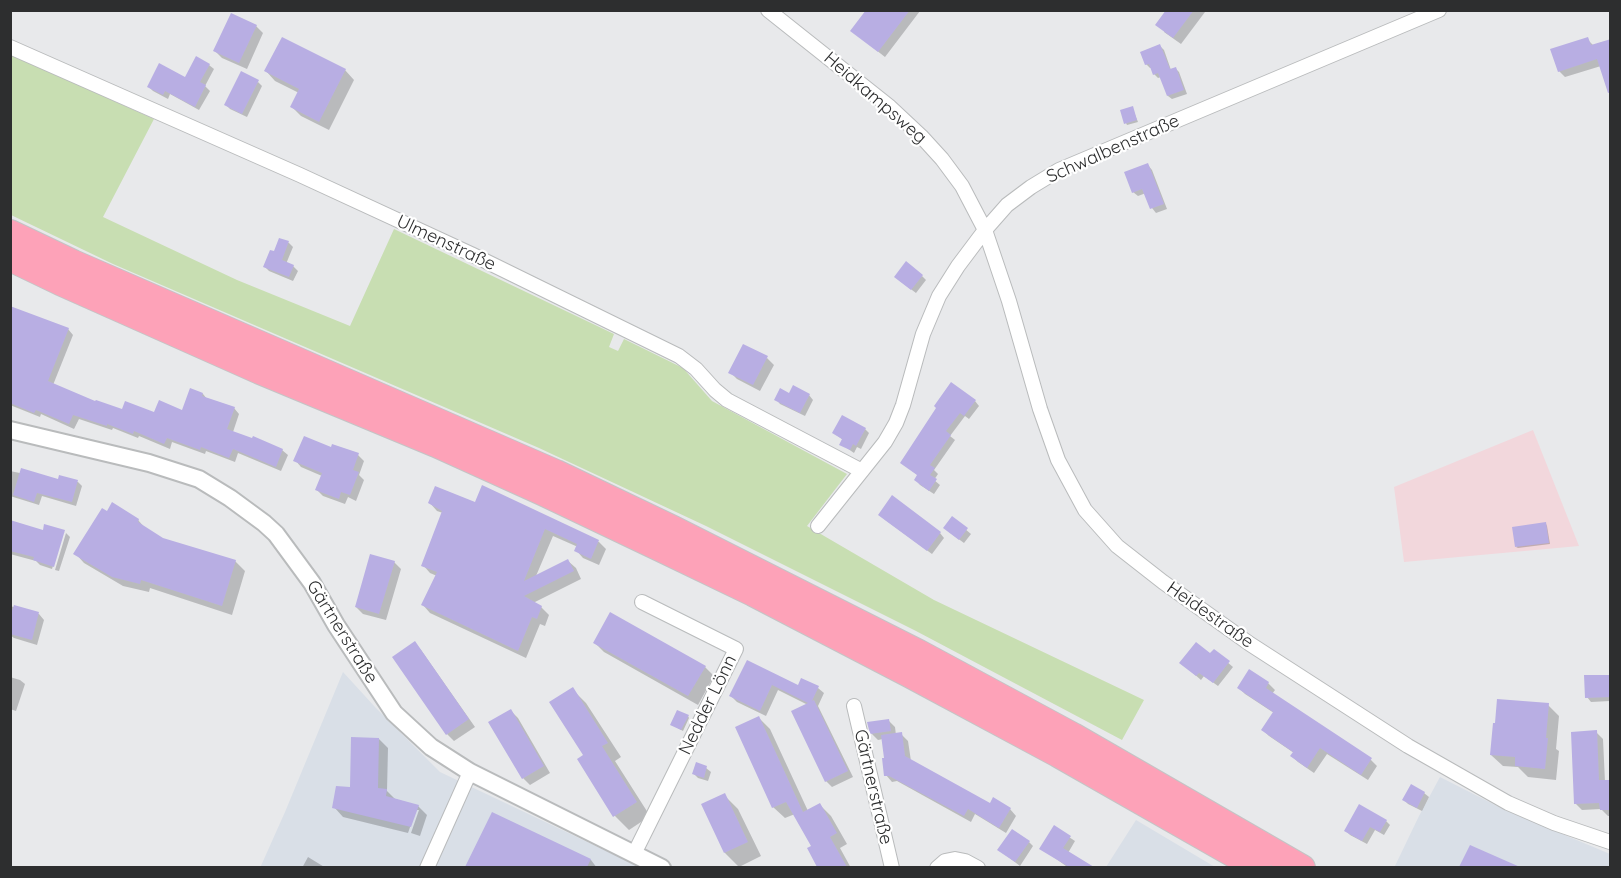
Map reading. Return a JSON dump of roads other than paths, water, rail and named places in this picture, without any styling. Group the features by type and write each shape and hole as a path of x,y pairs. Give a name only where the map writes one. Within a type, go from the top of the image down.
{"highway":[{"path":"10,233 83,268 556,473 673,528 919,653 1073,736 1302,867"},
{"path":"10,258 260,371 446,449 653,544 909,674 1058,754 1258,867"}],"street":[{"name":"Heidkampsweg","path":"768,10 890,107 921,136 962,186 985,230"},
{"name":"Schwalbenstraße","path":"818,526 885,442 903,405 923,334 939,296 958,266 1007,205 1059,170 1439,10"},
{"name":"Ulmenstraße","path":"10,47 471,254 679,356 728,400 862,471"},
{"name":"Heidestraße","path":"985,230 1058,460 1085,510 1117,546 1162,582 1250,644 1408,747 1508,803 1554,823 1611,842"},
{"name":"Gärtnerstraße","path":"10,430 121,456 199,479 251,513 276,534 298,563 394,713 431,747 470,772 662,867"},
{"name":"Nedder Lönn","path":"634,854 736,649 642,602"},
{"name":"Gärtnerstraße","path":"854,706 891,867"},
{"path":"427,867 470,772"},
{"path":"937,867 945,861 955,859 978,867"}]}
